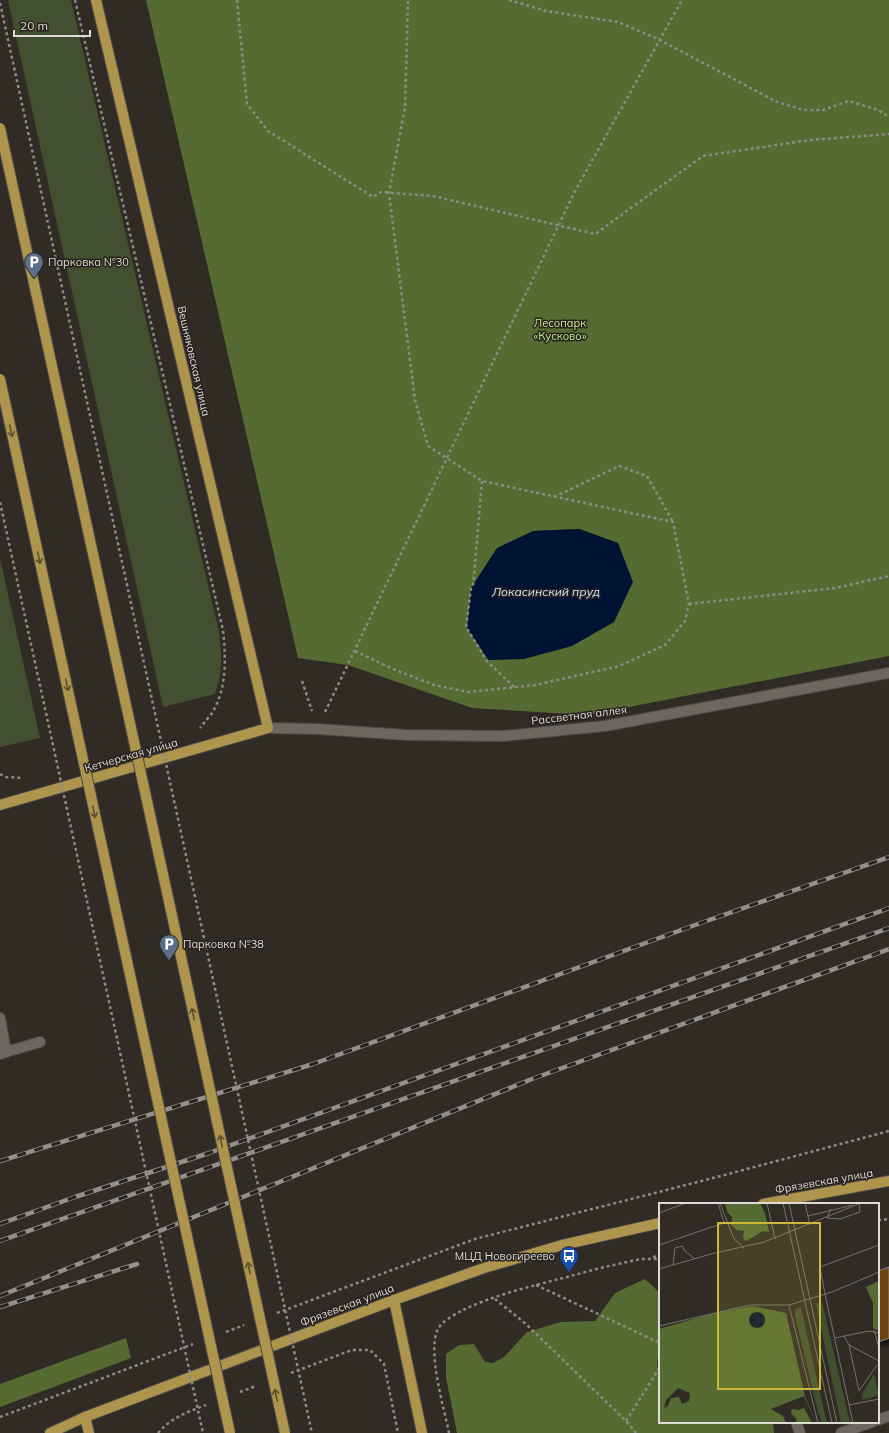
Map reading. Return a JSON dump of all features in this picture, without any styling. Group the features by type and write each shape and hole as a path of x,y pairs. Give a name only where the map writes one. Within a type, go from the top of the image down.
{"main road":[{"name":"Вешняковская улица","path":"96,0 268,728"},
{"path":"0,128 285,1433"},
{"path":"0,379 230,1433"},
{"name":"Кетчерская улица","path":"0,804 268,728"},
{"name":"Фрязевская улица","path":"768,1203 889,1181"},
{"name":"Фрязевская улица","path":"50,1433 85,1417 394,1300 484,1268 540,1251 598,1236 659,1223"},
{"path":"394,1300 422,1433"},
{"path":"85,1417 89,1433"}],"street":[{"name":"Рассветная аллея","path":"268,728 317,729 407,735 503,736 605,726 889,673"},
{"path":"0,1018 3,1053 40,1042"},
{"path":"879,1420 889,1416"},
{"path":"796,1423 800,1433"},
{"path":"841,1433 869,1423"}],"path":[{"path":"75,0 223,630 226,655 224,679 212,712"},
{"path":"237,0 247,104 268,131 373,197 381,192 433,196 595,234 703,156 810,140 889,134"},
{"path":"408,0 405,107 388,193 415,400 428,446 482,481 674,522"},
{"path":"509,0 546,11 618,22 660,40 777,102 804,110 823,110 850,101 878,110 889,117"},
{"path":"317,729 576,191 682,0"},
{"path":"0,3 312,1433"},
{"path":"355,651 393,669 434,685 468,692 535,685 620,666 665,645 685,621 689,604 674,522 647,476 619,466 554,497"},
{"path":"482,481 473,586 471,588 466,627 487,661 514,687"},
{"path":"0,502 203,1433"},
{"path":"689,604 835,588 889,576"},
{"path":"302,681 317,729"},
{"path":"274,1314 475,1239 889,1131"},
{"path":"879,1220 889,1219"},
{"path":"449,1433 436,1367 435,1345 438,1330 444,1322 463,1310 494,1298 536,1285 642,1259 659,1257"},
{"path":"536,1285 659,1343"},
{"path":"494,1298 526,1324 626,1421 636,1433"},
{"path":"223,1333 245,1325"},
{"path":"0,1417 200,1342"},
{"path":"285,1375 352,1350 370,1350 384,1364 398,1433"},
{"path":"626,1421 659,1370"},
{"path":"240,1392 262,1384"},
{"path":"158,1433 165,1425 180,1415 210,1404"}],"green space":[{"path":"8,0 71,0 219,632 221,663 215,694 163,707"},
{"name":"Лесопарк «Кусково»","path":"146,0 889,0 889,656 588,715 472,708 348,665 298,658","holes":["579,529 618,543 471,588 533,531"]},
{"path":"0,558 40,738 0,747"},
{"path":"645,1279 659,1292 659,1344 657,1367 659,1368 659,1423 773,1423 774,1433 457,1433 446,1377 446,1354 459,1345 474,1344 485,1362 493,1363 504,1357 527,1332 561,1322 595,1321 615,1293"},
{"path":"126,1338 131,1358 0,1407 0,1384"}],"water":[{"name":"Локасинский пруд","path":"579,529 618,543 633,582 614,622 572,646 524,659 488,660 467,628 471,588 497,548 533,531"}],"building":[{"path":"889,1267 889,1338 879,1342 879,1271"}],"railway":[{"path":"0,1161 313,1064 695,925 889,857"},
{"path":"0,1224 75,1197 209,1153 889,908"},
{"path":"0,1241 889,928"},
{"path":"0,1296 532,1079 889,949"},
{"path":"0,1307 137,1264"}],"place":[{"name":"Парковка №30","path":"34,279"},
{"name":"Парковка №38","path":"169,961"},
{"name":"МЦД Новогиреево","path":"569,1273"}]}
